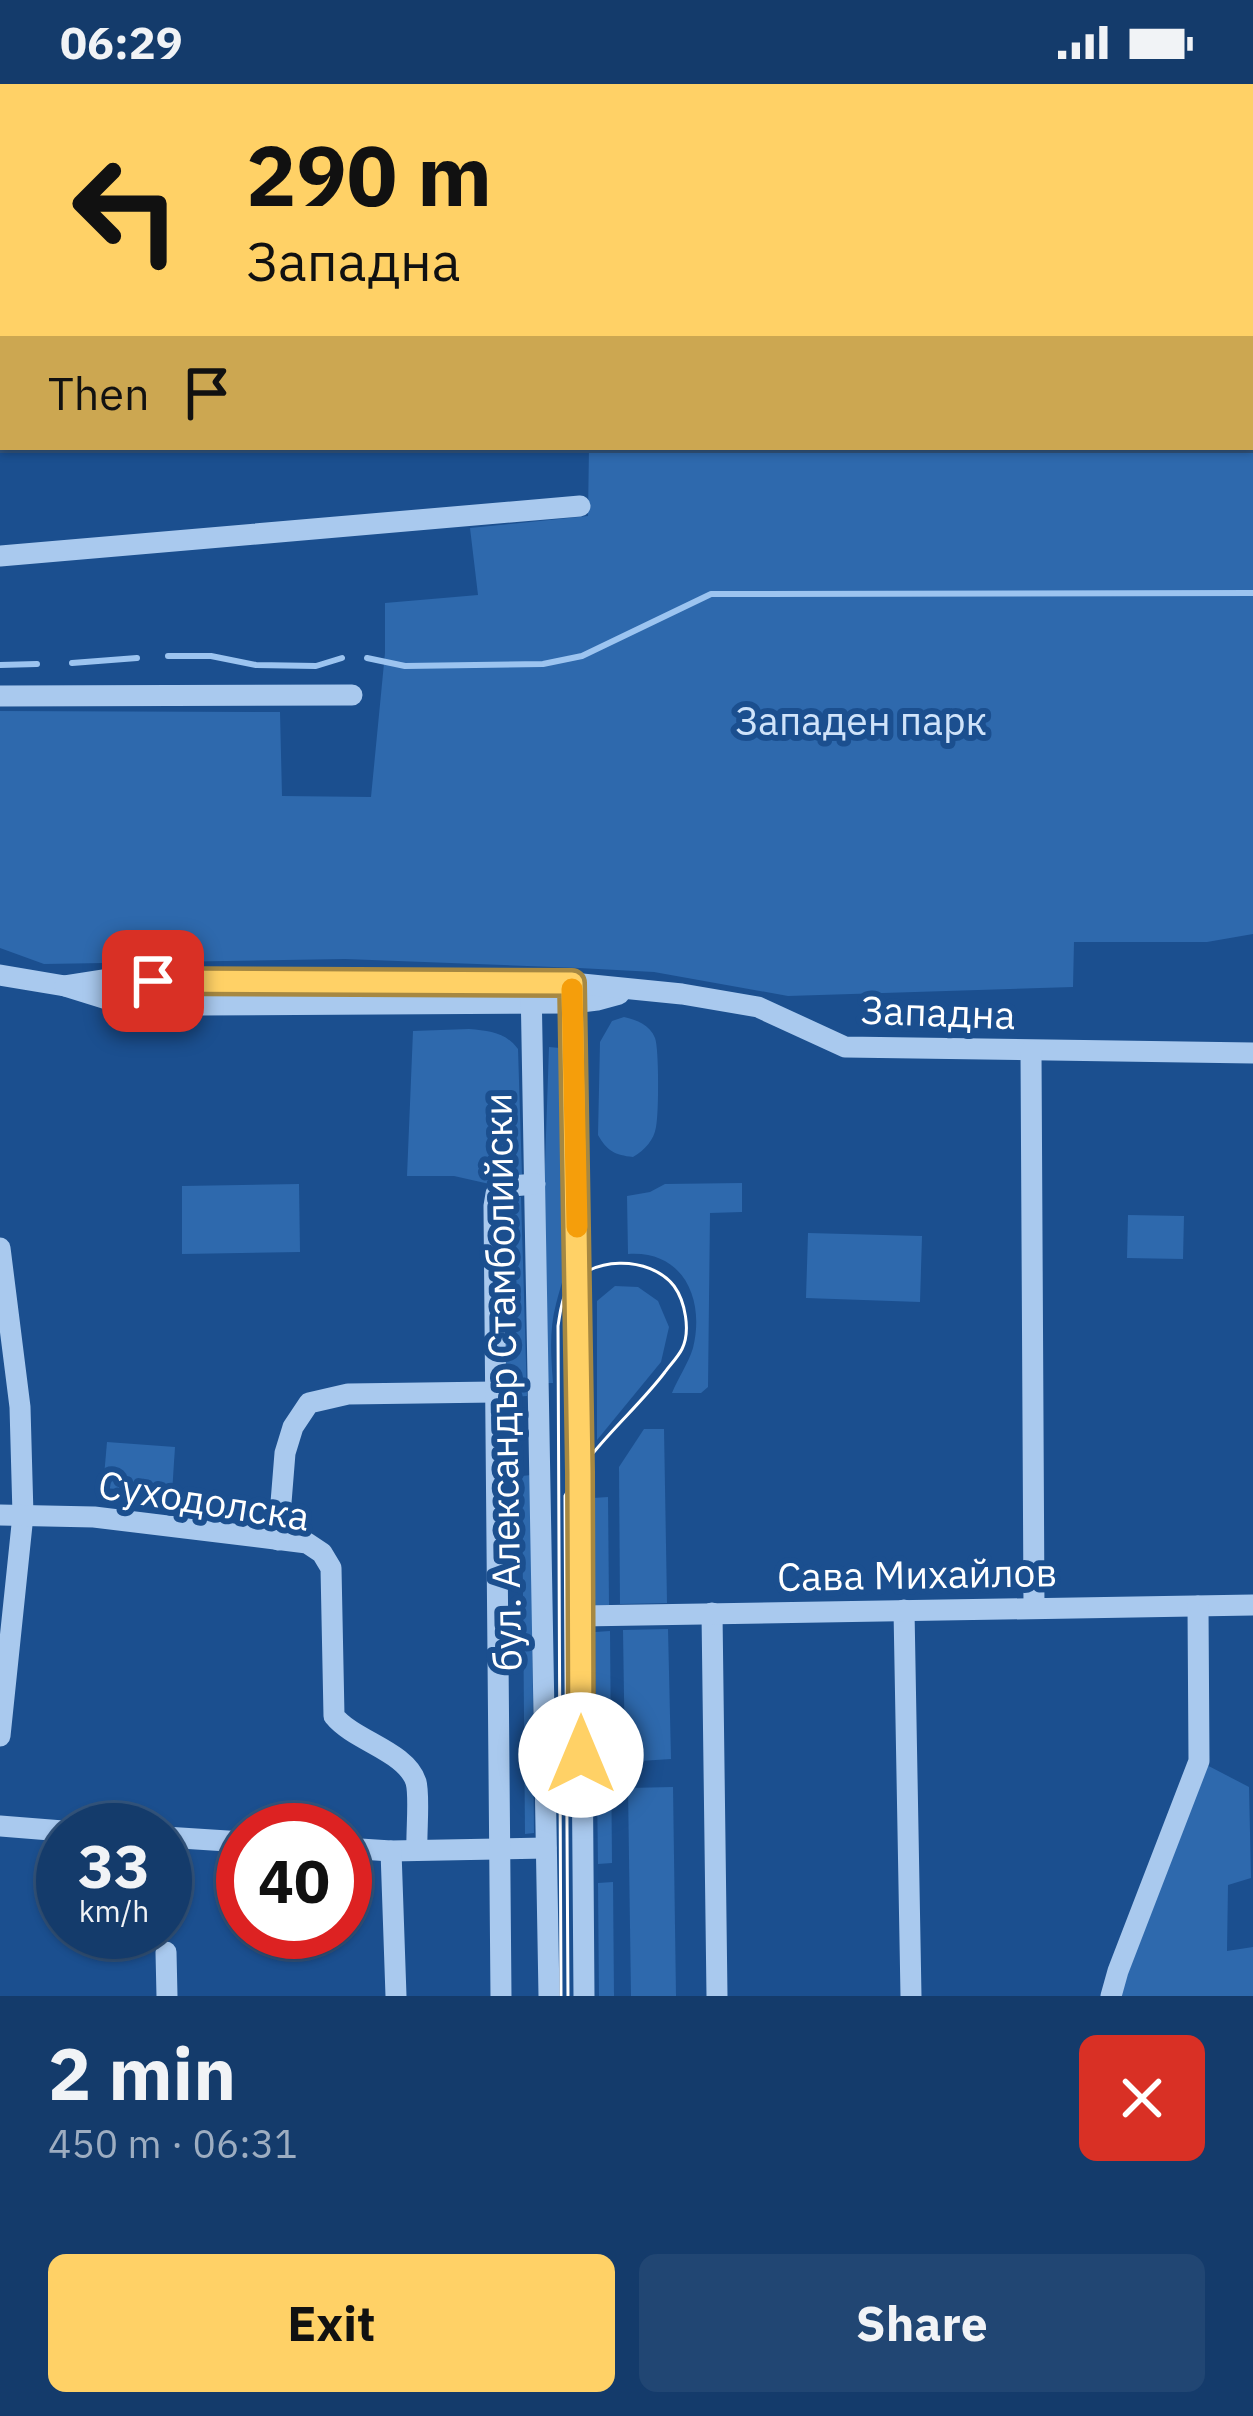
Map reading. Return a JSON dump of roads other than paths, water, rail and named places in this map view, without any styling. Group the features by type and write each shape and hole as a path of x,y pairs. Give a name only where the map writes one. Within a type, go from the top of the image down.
{"street":[{"path":"0,556 580,506"},
{"path":"0,695 352,695"},
{"name":"Западна","path":"0,975 65,986 110,979 532,993 631,990 758,1006 844,1047 1253,1053"},
{"name":"бул. Александър Стамболийски","path":"532,993 549,1996"},
{"name":"бул. Александър Стамболийски","path":"573,993 584,1996"},
{"path":"1031,1051 1034,1608"},
{"path":"501,1996 494,1206 502,1190 535,1184"},
{"path":"0,1248 20,1407 0,1736"},
{"path":"278,1540 285,1453 292,1427 309,1403 348,1394 495,1392"},
{"name":"Суходолска","path":"12,1515 94,1517 308,1544 322,1552 331,1568 334,1716 343,1727 403,1762 416,1782 417,1850"},
{"name":"Сава Михайлов","path":"581,1616 1253,1605"},
{"path":"1111,1996 1199,1761 1198,1606"},
{"path":"904,1610 911,1996"},
{"path":"712,1613 717,1996"},
{"path":"0,1826 36,1829"},
{"path":"372,1850 546,1848"},
{"path":"391,1851 396,1996"},
{"path":"166,1959 167,1996"}],"waterway":[{"path":"367,658 405,666 543,664 582,656 711,594 1253,593"},
{"path":"168,656 316,666 342,658"},
{"path":"72,663 137,658"},
{"path":"0,665 37,664"}],"tram line":[{"path":"561,1996 558,1326 565,1294 577,1279 604,1265 635,1264 674,1286 684,1308 686,1334 676,1358 599,1446 565,1496 568,1996"}],"park label":[{"name":"Западен парк","path":"861,720"}]}
